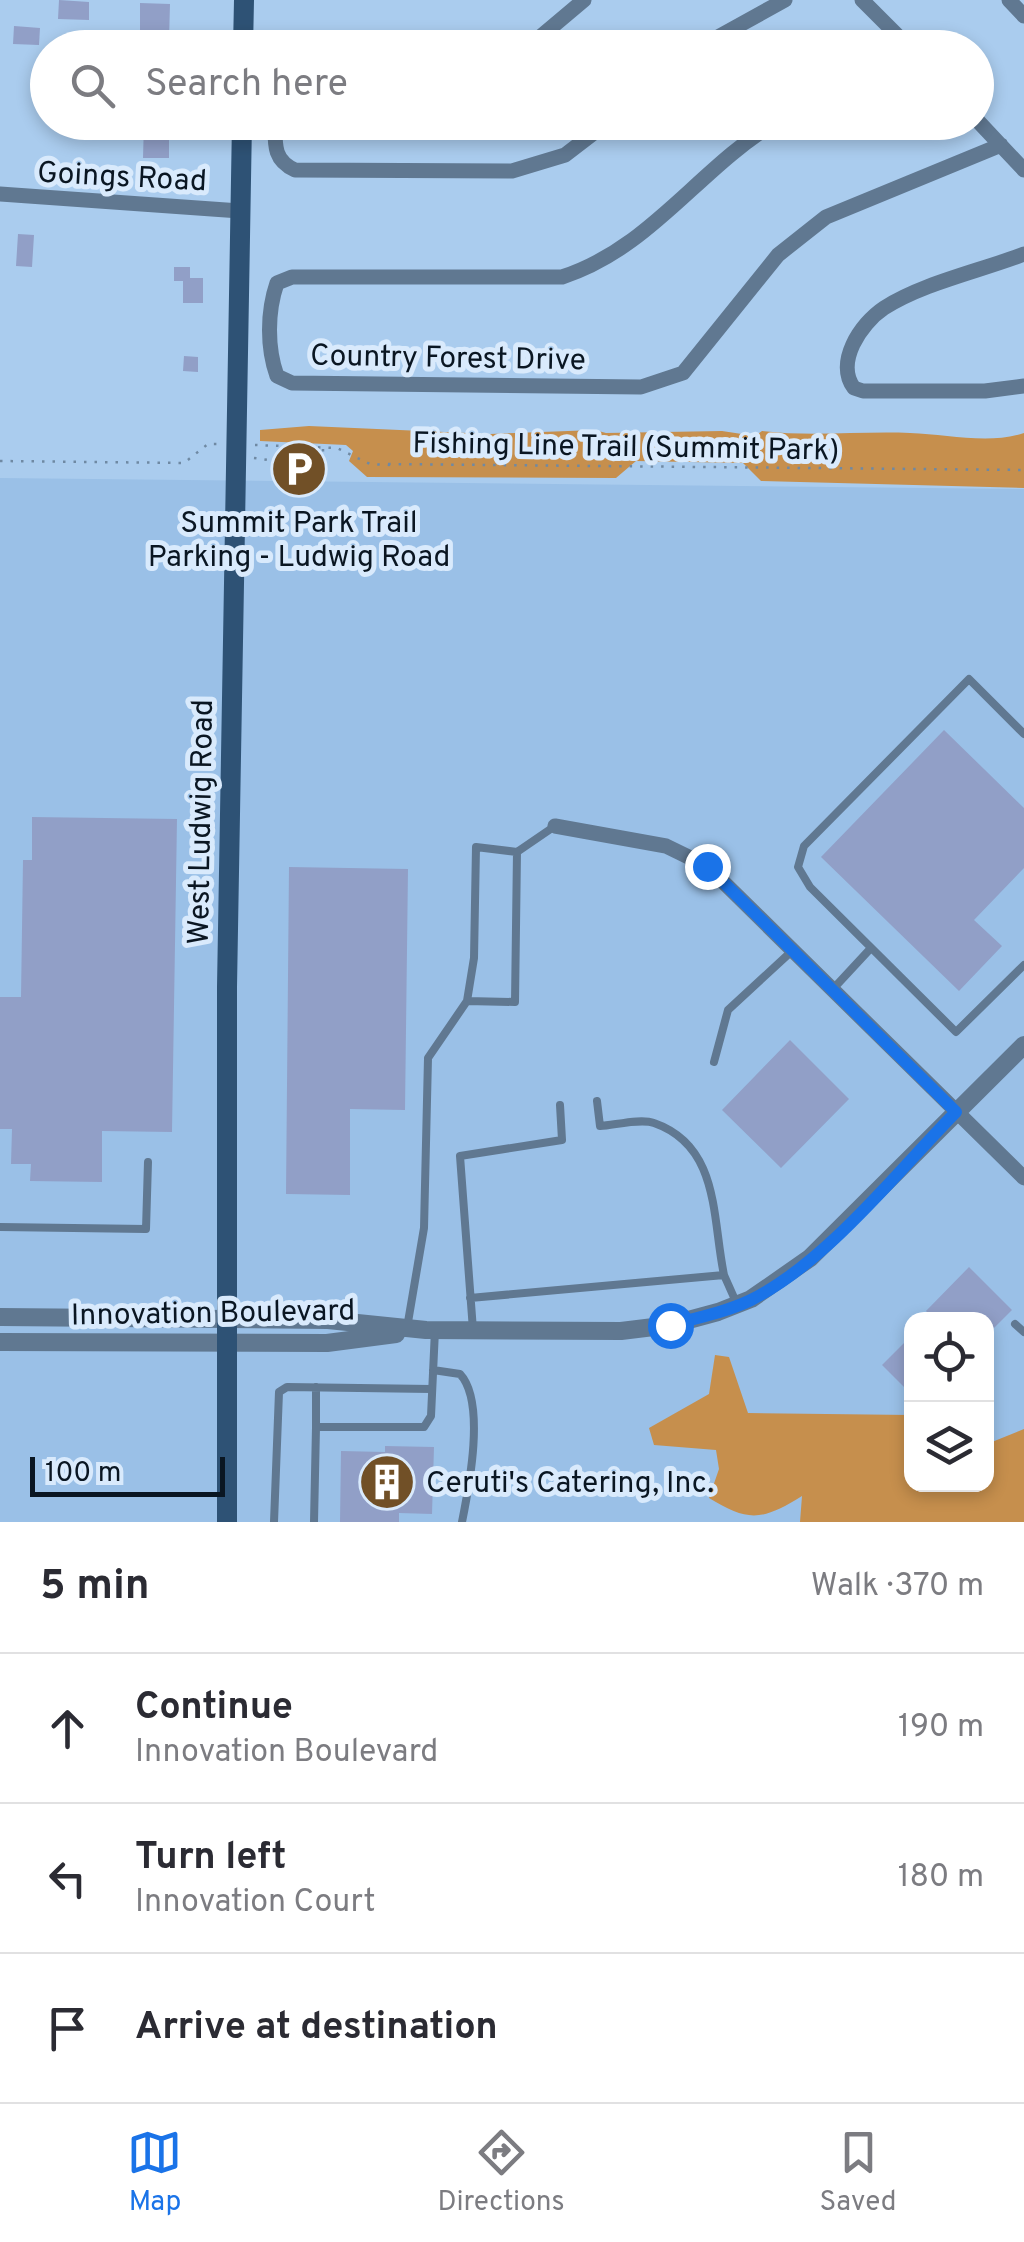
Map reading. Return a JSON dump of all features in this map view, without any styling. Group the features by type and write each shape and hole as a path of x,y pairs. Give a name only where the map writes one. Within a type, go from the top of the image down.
{"main road":[{"path":"243,30 244,0"},
{"name":"West Ludwig Road","path":"227,1522 228,987 242,140"}],"street":[{"path":"731,30 785,0"},
{"path":"862,0 892,30"},
{"path":"1009,0 1024,16"},
{"path":"546,30 575,3"},
{"path":"994,138 1024,170"},
{"path":"274,140 274,149 283,164 295,170 414,171 512,171 565,156 585,140"},
{"name":"Country Forest Drive","path":"750,140 638,240 594,266 562,277 292,277 277,283 271,300 271,358 277,376 292,382 330,383 641,387 663,382 700,356 778,255 826,216 1001,145"},
{"name":"Goings Road","path":"0,194 240,211"},
{"path":"1024,254 882,309 847,356 846,370 854,388 863,391 985,391 1024,386"},
{"path":"555,826 666,846 707,866 1024,1178"},
{"name":"Innovation Boulevard","path":"0,1317 328,1320 423,1330 621,1330 670,1325 737,1305 782,1280 810,1258 1022,1052"},
{"name":"Innovation Boulevard","path":"0,1342 327,1343 423,1330"}],"lane":[{"path":"1024,734 969,679 804,846 798,867 802,878 956,1032 1024,965"},
{"path":"316,1427 424,1427 431,1416 433,1370 423,1330 428,1058 467,1001 474,958 476,847 517,852 555,826"},
{"path":"467,1001 515,1002 517,852"},
{"path":"832,990 872,948"},
{"path":"714,1062 728,1010 792,950"},
{"path":"597,1102 600,1126 653,1122 697,1151 712,1186 724,1275 737,1305"},
{"path":"473,1330 460,1156 562,1140 560,1105"},
{"path":"0,1227 146,1230 148,1162"},
{"path":"470,1298 724,1275"},
{"path":"1016,1324 1024,1332"},
{"path":"433,1370 460,1374 472,1393 471,1476 462,1522"},
{"path":"274,1522 275,1402 288,1387 432,1389"},
{"path":"314,1522 316,1388"}],"path":[{"path":"0,460 184,463 208,444 228,444"},
{"name":"Fishing Line Trail (Summit Park)","path":"242,445 346,450 370,464 389,465 384,464 1024,470"},
{"path":"253,446 252,457 268,460 268,465"},
{"path":"323,448 323,466"},
{"path":"312,454 312,466"}],"shaded area":[{"path":"309,426 490,434 595,430 722,431 755,436 762,431 910,433 982,439 1024,433 1024,488 761,481 743,463 636,461 616,478 367,477 349,461 353,451 346,445 260,441 260,430"},
{"path":"0,478 1024,489 1024,1522 0,1522"},
{"path":"715,1355 729,1357 748,1413 904,1415 904,1492 994,1492 994,1441 1024,1429 1024,1522 800,1522 802,1496 765,1514 734,1511 709,1498 719,1469 716,1450 654,1445 649,1428 709,1394"}],"building":[{"path":"59,0 89,2 89,20 58,19"},
{"path":"140,3 170,4 169,30 140,30"},
{"path":"14,26 40,28 30,30 30,45 13,44"},
{"path":"144,140 169,140 169,158 143,158"},
{"path":"18,234 34,235 32,267 16,266"},
{"path":"174,267 190,267 190,278 203,278 203,303 183,303 183,281 174,281"},
{"path":"184,356 198,357 198,372 183,371"},
{"path":"944,730 1024,808 1024,868 974,920 1002,946 959,991 821,857"},
{"path":"32,817 177,819 172,1132 102,1131 102,1182 30,1181 31,1164 11,1164 12,1129 0,1129 0,997 21,997 23,860 32,860"},
{"path":"289,867 408,869 405,1110 350,1109 350,1195 286,1194"},
{"path":"790,1040 849,1099 781,1168 722,1110"},
{"path":"969,1267 1012,1310 994,1328 994,1312 926,1311"},
{"path":"904,1343 904,1387 882,1365"},
{"name":"Ceruti's Catering, Inc.","path":"385,1446 434,1447 432,1514 399,1513 399,1522 340,1522 341,1451 385,1452"}],"place":[{"name":"Summit Park Trail Parking - Ludwig Road","path":"299,469"},
{"name":"Ceruti's Catering, Inc.","path":"387,1482"}],"route":[{"path":"670,1325 751,1300 782,1280 834,1236 956,1112 707,866"}]}
